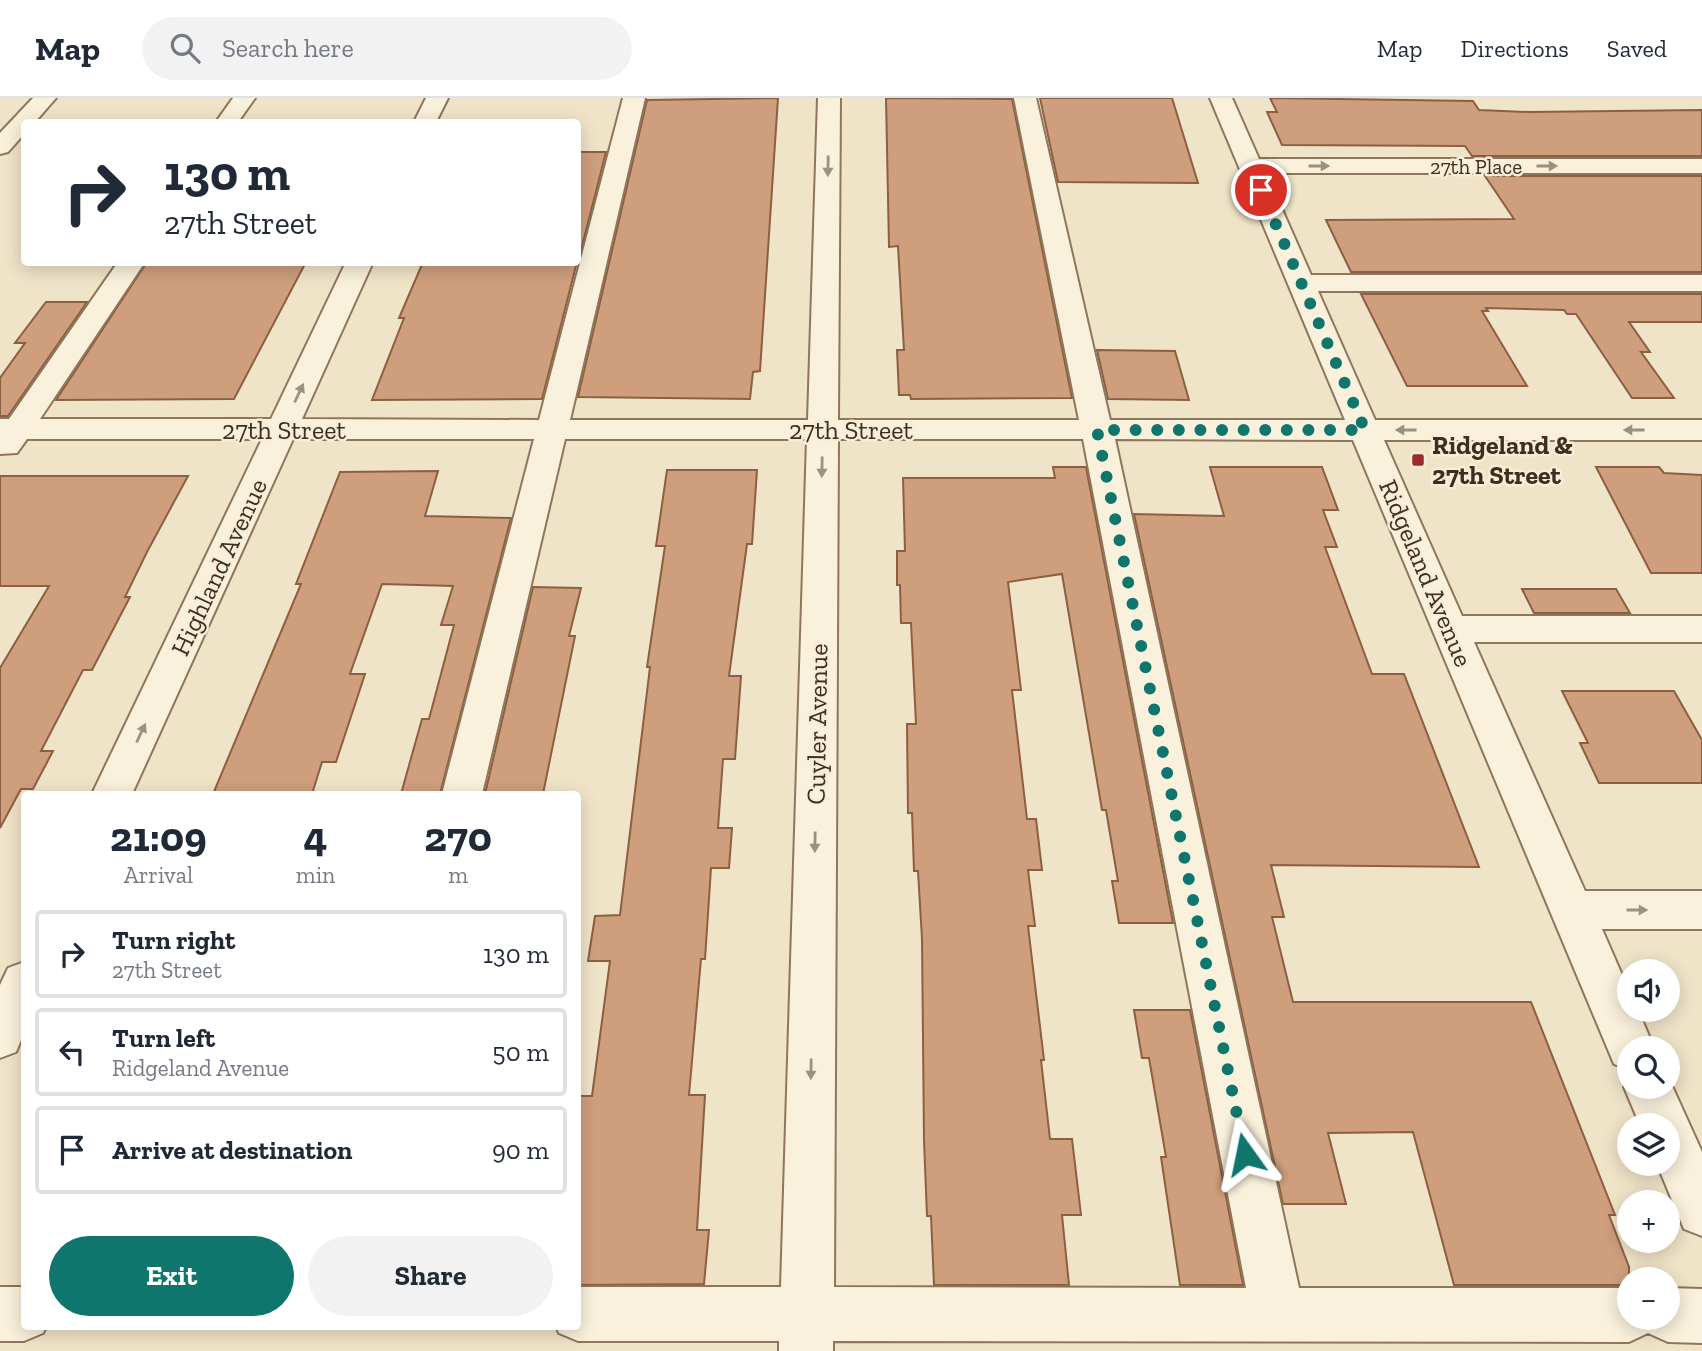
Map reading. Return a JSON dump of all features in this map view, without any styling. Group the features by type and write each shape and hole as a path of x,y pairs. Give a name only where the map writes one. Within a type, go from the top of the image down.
{"street":[{"path":"26,119 45,98"},
{"path":"229,119 244,98"},
{"path":"426,119 437,98"},
{"path":"463,791 634,98"},
{"name":"Cuyler Avenue","path":"806,1333 829,98"},
{"path":"1025,98 1097,430 1278,1316"},
{"name":"Ridgeland Avenue","path":"1221,98 1626,1036"},
{"path":"0,147 21,124"},
{"name":"27th Place","path":"1251,166 1702,166"},
{"path":"0,455 9,429 129,266"},
{"name":"Highland Avenue","path":"113,791 358,266"},
{"path":"1301,282 1702,283"},
{"name":"27th Street","path":"9,429 1702,430"},
{"path":"1450,629 1702,629"},
{"path":"1572,910 1702,910"},
{"path":"0,1036 21,990"},
{"path":"1680,1160 1702,1212"},
{"path":"0,1314 21,1314"},
{"path":"581,1314 806,1333 1278,1316 1617,1315"},
{"path":"1680,1315 1702,1316"}],"building":[{"path":"778,98 760,371 753,372 750,399 578,397 647,100"},
{"path":"886,98 1012,99 1072,398 911,399 910,395 899,395 897,350 904,350 898,246 889,247"},
{"path":"1040,98 1172,98 1198,183 1058,182"},
{"path":"1270,98 1473,101 1479,110 1529,112 1702,110 1702,156 1472,156 1465,146 1282,145 1267,112 1277,112"},
{"path":"581,152 606,152 581,250"},
{"path":"1485,176 1702,176 1702,272 1351,272 1326,220 1514,219"},
{"path":"144,266 304,266 234,399 56,400"},
{"path":"421,266 576,266 542,399 372,400 404,318 399,318"},
{"path":"1361,294 1702,294 1702,322 1629,322 1650,352 1641,352 1674,398 1632,398 1576,314 1567,314 1564,310 1486,308 1488,311 1482,311 1527,386 1407,386"},
{"path":"46,302 87,302 8,416 0,416 0,378 25,343 15,343"},
{"path":"1097,350 1175,351 1189,400 1108,399"},
{"path":"1053,467 1086,467 1173,923 1119,923 1112,881 1118,881 1106,810 1102,810 1062,574 1008,582 1021,690 1012,690 1027,819 1036,819 1042,870 1028,870 1035,926 1028,926 1044,1060 1041,1060 1050,1139 1072,1139 1081,1215 1062,1215 1069,1285 934,1285 931,1216 927,1216 924,1140 922,939 918,871 914,871 912,813 908,813 907,724 916,724 911,623 901,623 900,585 897,585 897,551 905,551 903,478 1055,478"},
{"path":"1210,467 1322,467 1338,510 1323,510 1337,547 1325,547 1372,674 1404,674 1479,867 1271,865 1284,917 1272,917 1293,1002 1531,1002 1615,1215 1609,1215 1617,1236 1617,1253 1624,1253 1629,1267 1617,1267 1617,1285 1454,1285 1413,1132 1328,1133 1346,1204 1283,1204 1134,514 1224,516"},
{"path":"1596,467 1659,467 1664,473 1702,475 1702,573 1651,573"},
{"path":"667,470 757,470 752,544 747,544 729,676 741,676 735,759 723,759 718,828 732,828 729,868 711,868 705,959 701,959 689,1095 705,1095 697,1230 709,1230 704,1284 581,1285 581,1096 592,1096 610,961 588,961 595,916 620,915 650,667 647,667 665,546 656,546"},
{"path":"438,471 425,516 511,518 441,791 402,791 422,719 429,719 454,625 441,625 453,586 382,584 350,674 365,674 336,762 322,762 313,791 214,791 301,584 296,584 340,472"},
{"path":"0,476 188,476 147,552 125,597 130,597 92,670 83,670 41,751 53,751 33,789 21,789 0,828 0,668 49,586 0,586"},
{"path":"533,587 581,588 569,636 575,636 544,791 486,791"},
{"path":"1522,589 1616,589 1630,613 1534,613"},
{"path":"1562,691 1674,691 1702,740 1702,783 1599,783 1580,743 1588,743"},
{"path":"1134,1010 1190,1010 1243,1285 1180,1285 1161,1157 1166,1157 1149,1058 1142,1058"}],"place":[{"name":"Ridgeland & 27th Street","path":"1418,460"}],"route":[{"path":"1245,1154 1097,430 1365,430 1261,190"}]}
